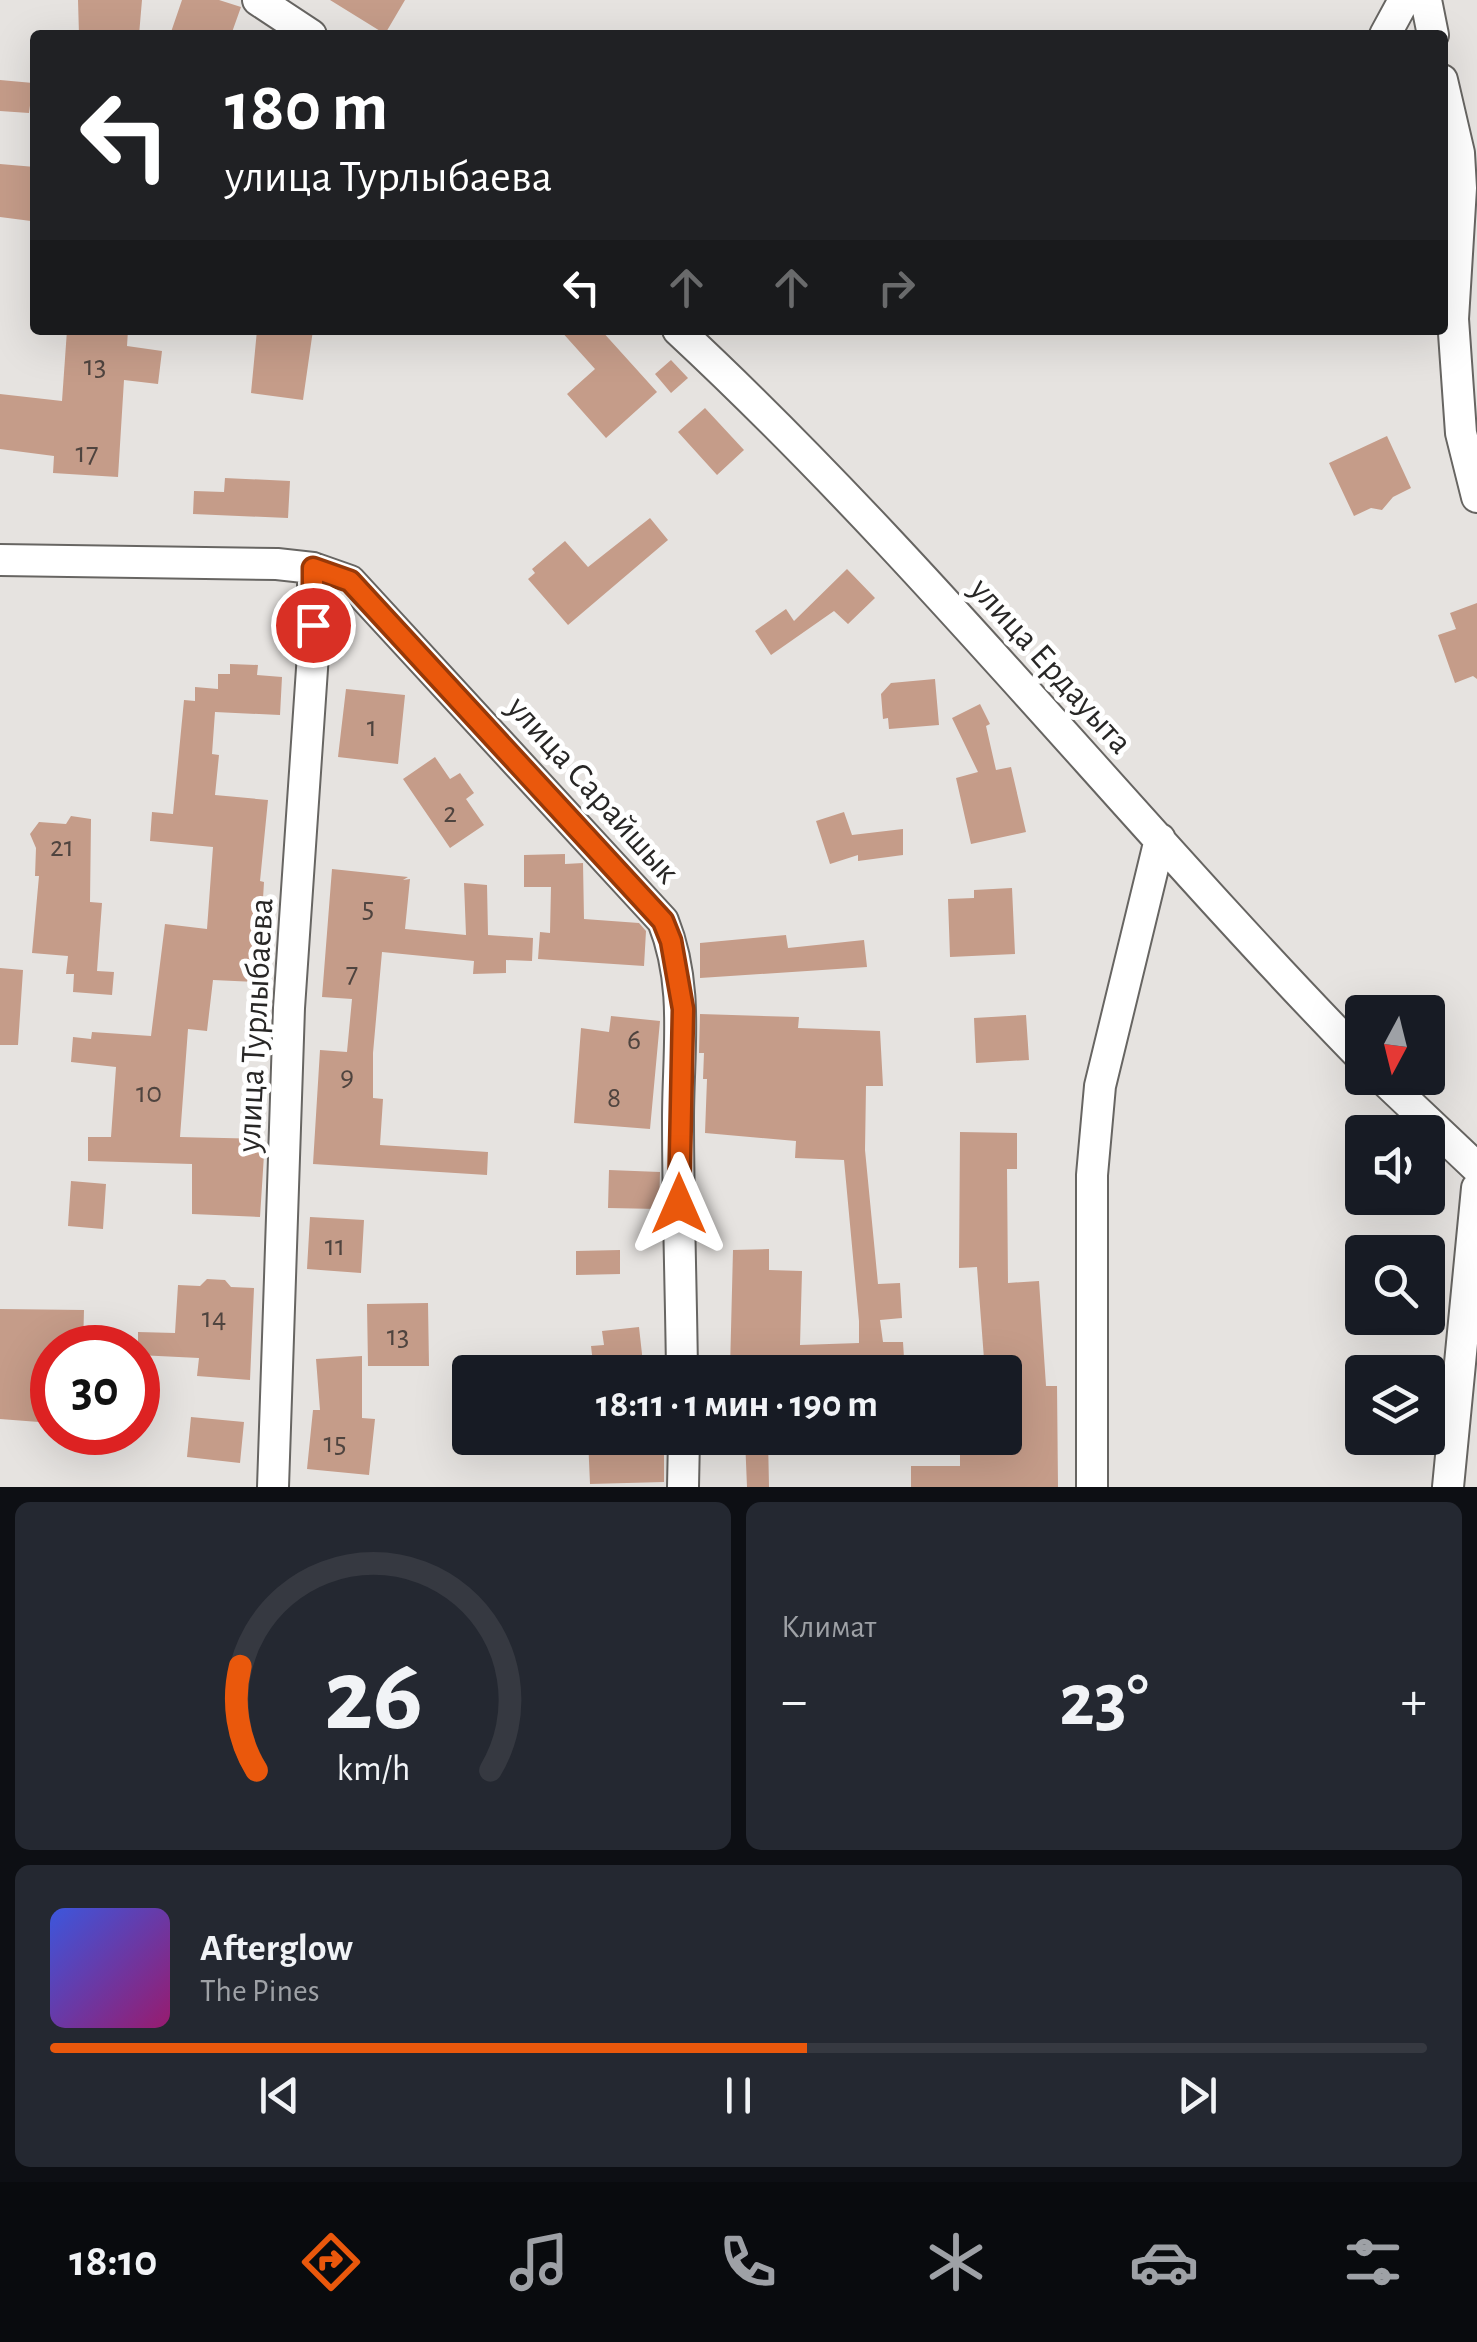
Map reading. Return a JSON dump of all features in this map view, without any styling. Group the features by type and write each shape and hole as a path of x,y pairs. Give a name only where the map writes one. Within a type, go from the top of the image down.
{"street":[{"path":"258,0 303,30"},
{"path":"1388,30 1404,0"},
{"path":"1426,0 1432,30"},
{"path":"1448,106 1459,153 1461,188 1454,319 1461,433 1477,497"},
{"name":"улица Ердауыта","path":"683,335 868,517 1345,1040"},
{"path":"0,560 277,564 313,568"},
{"name":"улица Сарайшык","path":"313,568 350,581 663,921 671,941 683,1009 678,1112 682,1355"},
{"name":"улица Турлыбаева","path":"273,1487 288,1008 313,654 313,568"},
{"path":"1092,1487 1092,1175 1100,1086 1160,839"},
{"path":"1400,1095 1477,1168"},
{"path":"1448,1487 1477,1188"},
{"path":"683,1487 684,1455"}],"building":[{"path":"78,0 142,0 139,30 79,30"},
{"path":"182,0 219,0 241,7 233,30 172,30"},
{"path":"330,0 405,0 387,30 379,30"},
{"path":"0,80 30,83 29,113 0,111"},
{"path":"0,164 30,167 30,221 0,217"},
{"path":"67,335 128,335 127,346 162,351 158,384 124,380 118,477 53,473 54,456 0,449 0,394 62,401"},
{"path":"257,335 312,335 303,400 251,393"},
{"path":"564,335 606,335 657,392 606,438 567,394 595,369"},
{"path":"671,360 688,378 671,393 655,374"},
{"path":"705,408 744,450 717,475 678,432"},
{"path":"1387,436 1411,488 1393,497 1382,510 1371,508 1354,516 1329,463"},
{"path":"225,478 290,481 288,518 193,514 194,491 224,492"},
{"path":"650,518 668,540 568,625 528,579 535,573 532,569 565,541 588,567"},
{"path":"847,569 875,598 848,624 834,611 771,655 755,631 786,609 794,621"},
{"path":"1477,603 1477,679 1473,676 1455,683 1438,635 1456,629 1450,613"},
{"path":"230,664 258,665 257,675 282,677 280,715 215,712 212,754 219,755 215,795 268,800 260,881 264,882 258,982 213,980 207,1031 188,1029 180,1137 265,1139 260,1217 192,1214 192,1164 88,1161 88,1137 111,1137 116,1067 71,1062 73,1037 91,1039 92,1032 151,1036 165,924 207,929 213,847 150,841 152,812 173,814 184,700 195,701 195,687 218,689 218,674 230,674"},
{"path":"935,679 939,725 889,729 888,718 883,719 881,694 891,683"},
{"path":"346,689 405,695 398,764 338,757"},
{"path":"980,704 990,724 986,726 996,770 1011,767 1026,832 971,844 956,778 978,772 952,718"},
{"path":"435,757 450,779 460,773 474,793 466,799 484,825 450,848 403,779"},
{"path":"844,812 852,835 903,829 903,855 858,861 858,855 830,864 816,821"},
{"path":"71,816 91,819 90,902 102,903 97,971 114,972 112,995 73,992 74,974 66,974 68,956 32,953 39,876 35,876 36,848 30,834 39,822 66,824"},
{"path":"565,854 565,864 583,863 584,919 639,923 646,931 644,966 538,959 540,932 550,933 551,887 524,887 524,855"},
{"path":"332,869 408,877 403,880 410,879 405,929 466,935 464,883 487,885 488,935 533,938 532,961 506,960 506,973 473,974 474,961 382,952 373,1053 373,1098 383,1099 380,1145 488,1152 487,1175 313,1164 320,1050 347,1052 352,999 322,997"},
{"path":"1012,888 1015,954 950,957 948,899 974,898 974,890"},
{"path":"786,935 788,948 864,940 867,967 700,978 700,943"},
{"path":"0,968 23,970 18,1045 0,1045"},
{"path":"700,1014 799,1017 798,1028 880,1031 883,1086 866,1086 865,1150 878,1284 900,1283 902,1318 880,1320 883,1342 903,1342 904,1355 730,1355 733,1250 769,1249 769,1270 802,1271 800,1345 859,1343 844,1160 795,1158 796,1141 705,1133 707,1079 703,1079 704,1053 699,1053"},
{"path":"1026,1015 1029,1060 976,1063 974,1018"},
{"path":"611,1016 660,1021 650,1129 574,1123 581,1028 609,1032"},
{"path":"960,1132 1017,1133 1017,1169 1007,1169 1008,1283 1039,1281 1046,1386 1057,1386 1058,1487 911,1487 911,1466 960,1466 960,1455 1022,1455 1022,1355 984,1355 977,1267 959,1268"},
{"path":"609,1170 660,1172 659,1209 608,1208"},
{"path":"71,1181 106,1184 103,1229 68,1226"},
{"path":"310,1217 364,1220 361,1273 307,1269"},
{"path":"620,1250 620,1274 576,1275 576,1251"},
{"path":"207,1279 225,1280 231,1287 254,1288 250,1380 197,1376 199,1358 160,1356 160,1333 175,1333 178,1285 200,1286"},
{"path":"428,1303 429,1366 368,1366 367,1304"},
{"path":"0,1309 84,1310 84,1325 30,1325 30,1421 0,1419"},
{"path":"639,1327 642,1355 592,1355 591,1346 604,1345 602,1331"},
{"path":"362,1356 362,1418 375,1419 369,1475 307,1469 313,1410 320,1410 316,1359"},
{"path":"191,1417 244,1422 240,1463 187,1457"},
{"path":"589,1455 664,1455 664,1482 590,1484"},
{"path":"746,1455 768,1455 769,1487 747,1487"}],"route":[{"path":"313,625 313,568 350,581 663,921 671,941 683,1009 679,1204"}]}
